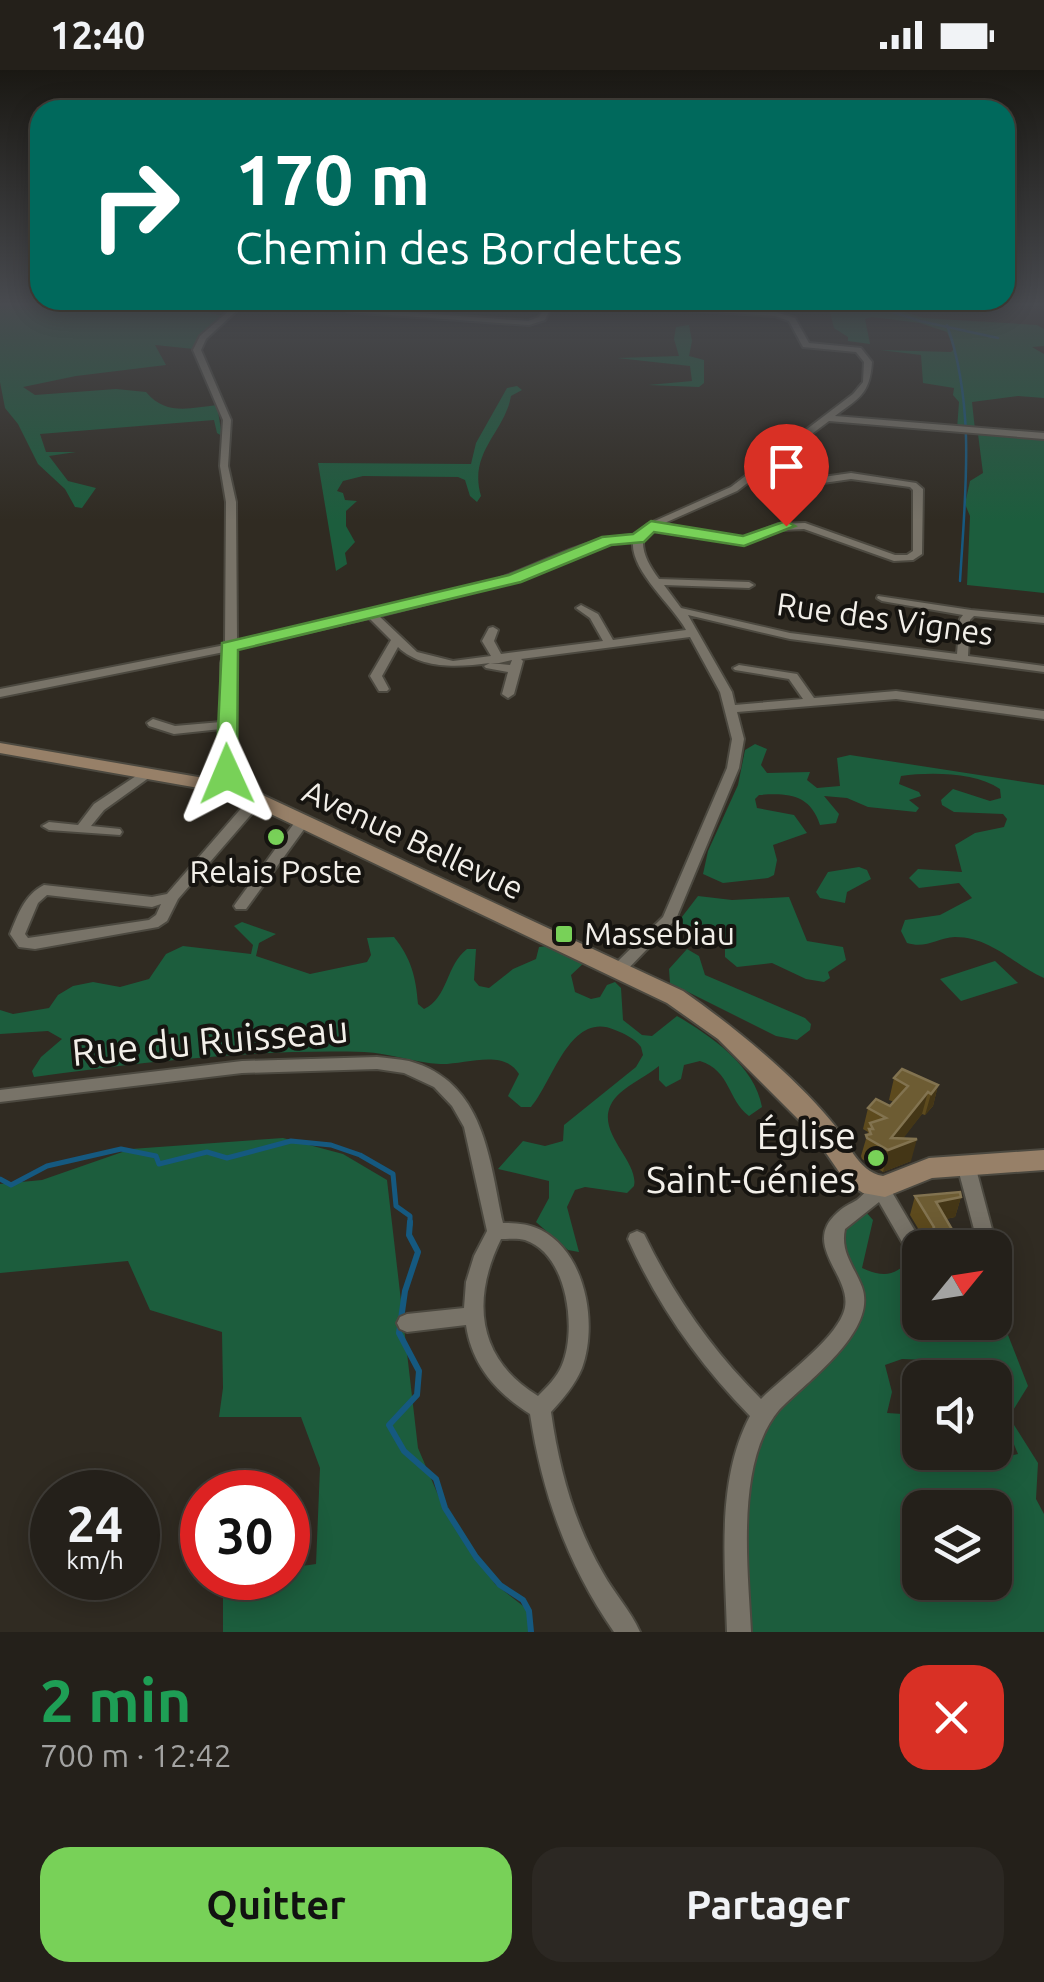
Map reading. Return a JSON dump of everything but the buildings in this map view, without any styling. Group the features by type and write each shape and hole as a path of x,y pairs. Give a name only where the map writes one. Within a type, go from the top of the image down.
{"main road":[{"name":"Avenue Bellevue","path":"0,748 220,785 620,969 708,1017 822,1128 855,1176 880,1187"},
{"path":"880,1187 930,1168 1044,1160"}],"street":[{"path":"208,376 227,420 224,466 231,502 223,648 227,663 228,766 220,785"},
{"path":"0,693 371,614 515,578 608,540 638,538 651,526 724,495 864,388 866,376"},
{"path":"827,418 1044,436"},
{"path":"651,526 744,541 778,528 805,526 894,558 908,558 918,552 921,514 918,489 913,485 850,476 824,480 754,472"},
{"path":"620,969 658,933 676,905 733,768 738,740 733,709 689,628 637,549 638,538"},
{"path":"656,582 749,585"},
{"path":"882,598 1044,620"},
{"path":"581,608 594,616 609,642"},
{"name":"Rue des Vignes","path":"678,610 790,636 1044,669"},
{"path":"962,658 965,618 971,613"},
{"path":"371,614 396,640 426,659 474,664 517,663 689,628 719,618"},
{"path":"494,630 488,641 499,660"},
{"path":"383,689 376,676 396,640"},
{"path":"474,664 499,660 517,663"},
{"path":"508,694 517,663"},
{"path":"739,668 792,676 811,703"},
{"path":"733,709 896,695 1044,715"},
{"path":"153,723 174,730 226,725"},
{"path":"81,829 99,807 145,774"},
{"path":"172,896 152,902 44,890 32,901 17,934 24,944 35,944 145,927 162,918 172,896 256,800"},
{"path":"241,906 303,821"},
{"path":"49,826 115,832"},
{"name":"Rue du Ruisseau","path":"0,1096 242,1067 377,1063 407,1067 440,1083 458,1101 473,1127 496,1231"},
{"path":"966,1165 983,1230"},
{"path":"880,1187 905,1230"},
{"path":"739,1632 740,1500 749,1441 762,1414 810,1368 854,1314 856,1293 834,1248 834,1231 848,1214 872,1204 880,1187"},
{"path":"496,1231 532,1234 545,1242 562,1263 573,1288 579,1316 574,1362 565,1383 540,1409 514,1396 496,1374 471,1316 477,1270 496,1231"},
{"path":"637,1239 654,1280 739,1392 762,1414"},
{"path":"407,1324 471,1316"},
{"path":"540,1409 546,1462 560,1512 582,1562 628,1632"}],"green space":[{"path":"0,376 77,376 23,387 35,395 116,389 146,392 162,405 179,409 217,405 222,436 217,433 214,420 40,434 46,452 76,452 49,456 68,481 96,488 82,508 75,507 65,489 38,464 18,424 5,408"},
{"path":"691,376 704,376 699,387 648,385 692,381"},
{"path":"922,376 1044,376 1044,398 1018,396 972,402 975,430 957,429 959,402 953,395 954,388 923,383"},
{"path":"517,386 522,390 511,396 483,455 478,481 481,496 477,502 470,496 465,480 458,477 363,476 343,481 337,491 343,493 345,500 357,501 346,511 346,526 355,542 345,553 347,564 336,571 318,463 471,464 476,443 507,388"},
{"path":"978,434 1044,438 1044,593 967,585 970,516 965,504 970,481 983,473"},
{"path":"755,744 767,749 761,765 767,773 810,772 807,780 817,788 840,786 837,758 850,755 1044,785 1044,978 980,941 955,937 914,945 907,943 901,931 905,920 940,915 972,898 959,883 919,888 909,878 918,869 962,872 955,845 975,833 1004,827 1007,819 1003,814 954,812 942,805 941,800 953,789 990,801 1001,798 1000,789 978,779 938,774 901,776 899,784 921,796 909,800 919,808 916,812 868,807 847,798 824,796 839,814 836,823 820,825 804,801 779,794 759,795 755,799 757,808 794,815 807,833 773,845 777,860 774,875 768,878 723,883 703,874 708,851 738,785 745,750"},
{"path":"859,867 867,870 871,879 847,892 845,903 820,898 816,892 828,872"},
{"path":"698,896 732,900 789,897 807,941 843,947 846,960 828,972 830,978 824,982 806,979 772,963 737,967 725,957 725,933 709,927 675,926"},
{"path":"242,922 276,934 259,943 256,956 310,974 367,962 371,955 367,938 394,937 409,960 418,1004 424,1009 438,997 467,949 476,949 474,980 489,988 513,969 536,959 539,947 548,946 586,961 571,975 575,992 591,999 600,997 607,985 615,982 621,988 623,1020 642,1035 652,1036 677,1016 704,1033 741,1065 758,1092 762,1107 749,1116 718,1071 700,1061 684,1065 681,1079 666,1087 659,1080 659,1066 624,1089 611,1105 608,1118 610,1130 634,1175 634,1186 627,1193 585,1187 575,1190 567,1207 579,1252 568,1250 536,1222 549,1198 549,1181 498,1169 523,1141 545,1146 563,1141 564,1125 636,1067 643,1055 641,1047 615,1030 599,1027 574,1039 531,1107 521,1107 508,1096 519,1074 512,1066 494,1060 440,1064 364,1052 281,1053 157,1062 34,1077 32,1071 41,1057 62,1039 48,1031 0,1034 0,1010 13,1014 49,1008 58,995 73,986 93,982 120,987 149,979 166,954 183,946 251,954 253,945 234,926"},
{"path":"687,949 699,956 705,975 805,1018 811,1024 810,1030 797,1040 776,1036 670,983 669,969"},
{"path":"995,961 1018,983 961,1001 940,979"},
{"path":"283,1138 343,1154 387,1180 418,1448 444,1509 466,1543 495,1584 527,1609 529,1632 223,1632 223,1600 310,1600 310,1565 316,1564 320,1468 301,1417 219,1417 222,1332 150,1310 128,1261 0,1273 0,1184 42,1180 131,1149"},
{"path":"865,1211 873,1220 862,1268 886,1274 902,1266 902,1340 1010,1340 1028,1386 1012,1412 1012,1360 902,1359 885,1365 892,1392 887,1413 902,1414 902,1470 1012,1470 1012,1455 1018,1454 1012,1440 1012,1422 1038,1463 1036,1499 1044,1514 1044,1632 752,1632 746,1529 749,1474 762,1423 850,1331 863,1294 840,1253 847,1227"}],"waterway":[{"path":"960,376 966,452 960,581"},
{"path":"0,1179 11,1185 47,1166 121,1149 156,1156 159,1164 207,1152 227,1158 291,1141 331,1145 360,1155 393,1174 396,1206 410,1216 410,1222"},
{"path":"410,1222 409,1235 418,1252 405,1291 399,1333 419,1371 417,1395 389,1425 404,1451 436,1479 445,1508 476,1557 500,1585 523,1600 529,1611 531,1632"}],"place":[{"name":"Relais Poste","path":"276,837"},
{"name":"Massebiau","path":"564,934"},
{"name":"Église Saint-Génies","path":"876,1158"}],"route":[{"path":"227,774 229,646 515,578 608,540 638,538 651,526 738,541 752,540 786,526"}]}
